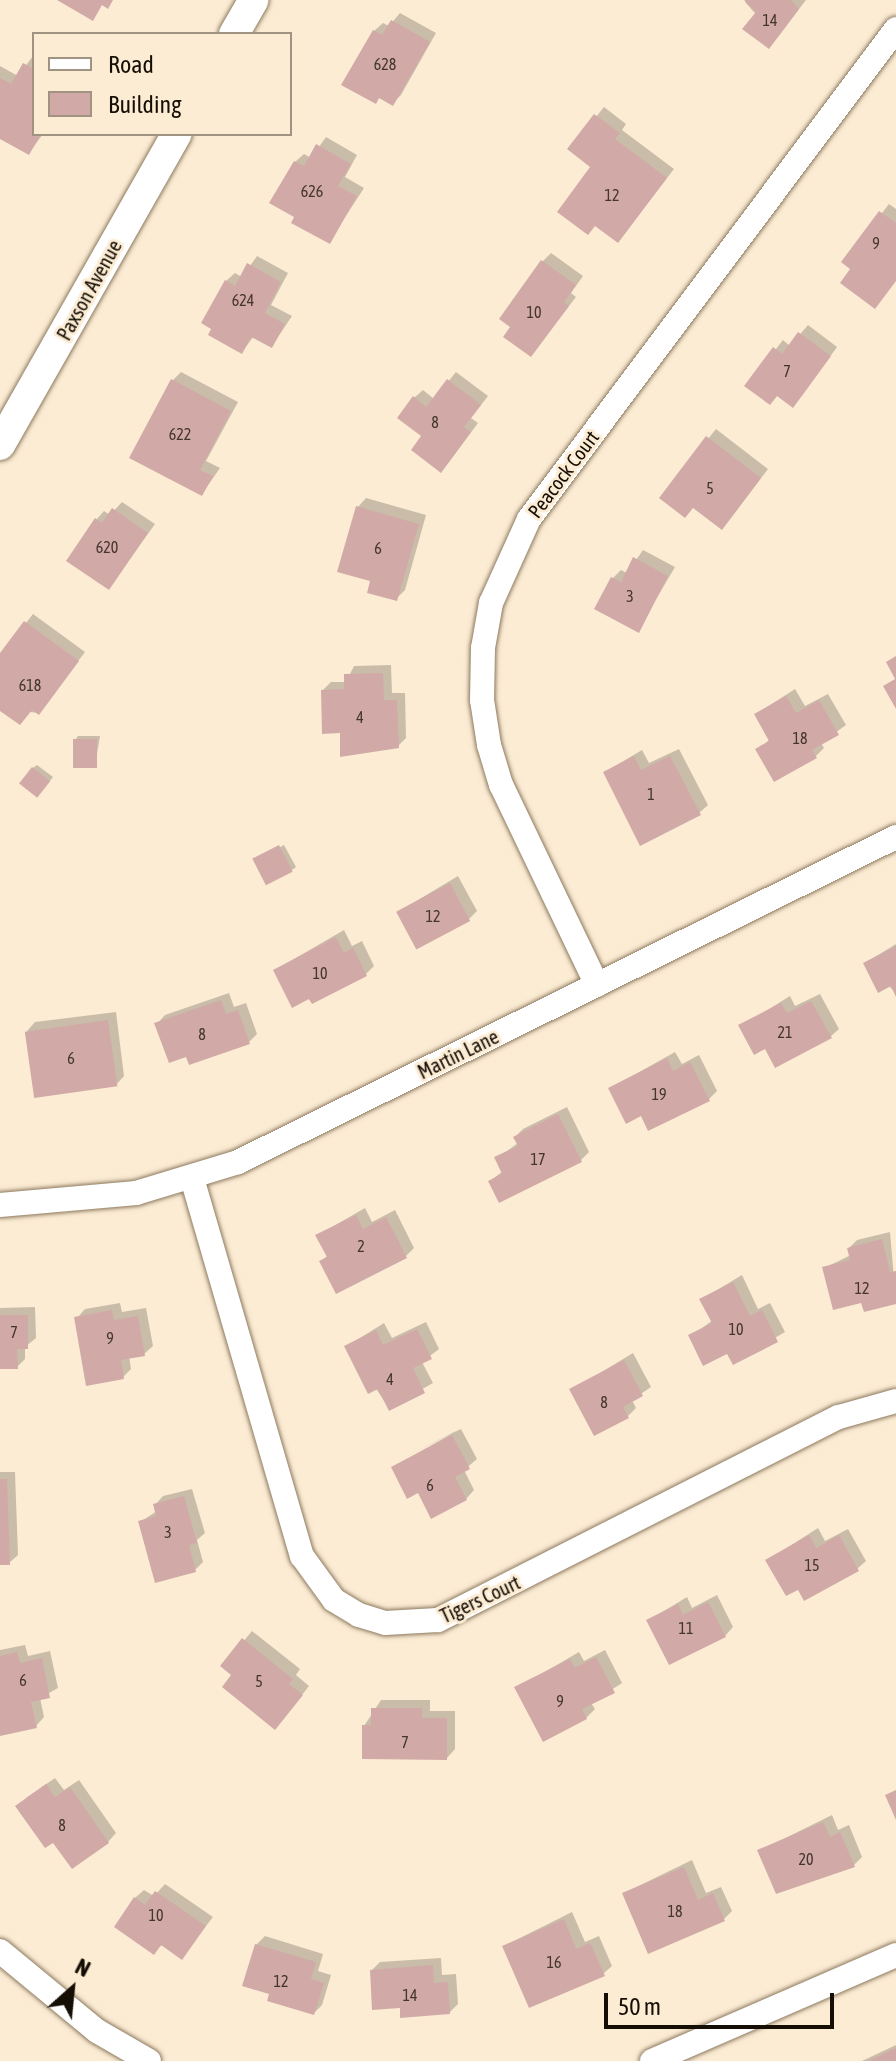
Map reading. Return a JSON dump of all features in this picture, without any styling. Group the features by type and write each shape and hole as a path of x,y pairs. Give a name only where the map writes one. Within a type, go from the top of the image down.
{"street":[{"path":"235,32 254,0"},
{"name":"Peacock Court","path":"597,985 501,785 489,745 483,648 491,603 529,519 896,29"},
{"name":"Paxson Avenue","path":"0,445 176,136"},
{"name":"Martin Lane","path":"0,1205 68,1203 192,1178 271,1147 896,837"},
{"name":"Tigers Court","path":"192,1178 302,1556 334,1600 359,1615 385,1623 438,1620 839,1417 896,1401"},
{"path":"0,1951 38,1988 97,2031 149,2061"},
{"path":"652,2061 896,1955"}],"building":[{"path":"57,0 113,0 108,9 102,5 93,21"},
{"path":"744,0 791,0 799,9 769,49 742,29 756,12"},
{"path":"391,20 430,42 393,106 379,98 376,104 341,85 373,30 382,35"},
{"path":"23,63 32,68 32,136 40,136 29,155 0,139 0,78 11,84"},
{"path":"594,114 620,133 615,139 667,178 618,243 595,226 588,235 557,212 590,167 567,149"},
{"path":"316,144 351,164 338,186 357,196 330,244 291,223 294,217 269,203 294,161 304,166"},
{"path":"879,211 896,223 896,281 875,309 840,283 850,269 841,262"},
{"path":"541,260 576,285 564,302 569,306 531,357 503,337 510,327 499,319"},
{"path":"247,263 281,282 265,313 285,324 272,348 251,337 242,354 208,335 211,329 201,323 225,280 235,286"},
{"path":"798,332 831,356 793,408 777,396 770,405 744,386 773,347 782,354"},
{"path":"171,379 231,411 200,470 213,476 202,496 129,458"},
{"path":"447,379 481,405 464,427 471,432 441,473 411,450 421,436 397,418 413,396 426,407"},
{"path":"706,436 761,478 722,530 693,508 685,518 659,498"},
{"path":"356,506 419,524 397,601 367,593 370,581 337,572"},
{"path":"112,508 148,533 109,590 66,561 95,518 102,523"},
{"path":"633,557 668,576 639,633 594,609 611,577 621,582"},
{"path":"24,621 79,661 39,715 32,710 20,725 0,711 0,653"},
{"path":"896,656 896,709 883,686 895,679 886,662"},
{"path":"383,673 384,700 397,700 399,748 340,757 340,733 322,734 321,690 344,689 344,674"},
{"path":"786,696 796,713 819,700 839,735 812,750 817,758 774,782 755,749 769,741 754,714"},
{"path":"73,739 97,739 97,768 73,768"},
{"path":"634,756 641,770 670,756 701,815 640,846 603,772"},
{"path":"32,767 50,781 37,798 19,784"},
{"path":"279,845 293,872 266,885 252,859"},
{"path":"450,883 470,921 416,950 396,912"},
{"path":"336,937 344,953 353,948 367,976 312,1004 309,999 292,1008 273,970"},
{"path":"896,946 896,997 891,986 878,993 863,963"},
{"path":"221,1000 226,1014 238,1010 250,1044 189,1065 186,1057 169,1063 154,1023"},
{"path":"811,1001 832,1038 775,1068 765,1049 754,1055 738,1025 781,1003 787,1013"},
{"path":"108,1020 117,1086 34,1098 25,1032"},
{"path":"667,1058 673,1071 690,1062 710,1101 648,1131 641,1116 626,1124 608,1088"},
{"path":"558,1114 582,1162 499,1203 488,1181 502,1174 494,1157 518,1146 513,1137"},
{"path":"356,1215 363,1229 386,1217 407,1258 336,1294 319,1261 327,1257 315,1235"},
{"path":"882,1239 890,1272 896,1271 896,1304 864,1312 861,1303 833,1310 822,1267 850,1260 847,1248"},
{"path":"733,1282 750,1316 762,1310 778,1342 733,1365 727,1354 703,1366 688,1335 712,1323 699,1299"},
{"path":"112,1310 114,1320 138,1316 145,1356 121,1360 124,1379 86,1386 74,1317"},
{"path":"0,1315 28,1315 28,1349 17,1349 18,1369 0,1369"},
{"path":"417,1329 432,1359 413,1368 425,1393 389,1411 378,1389 368,1394 344,1346 376,1330 383,1345"},
{"path":"624,1360 643,1396 623,1407 629,1418 594,1436 569,1389"},
{"path":"452,1435 470,1469 455,1477 467,1500 431,1519 418,1493 407,1499 391,1467"},
{"path":"0,1479 7,1479 10,1565 0,1565"},
{"path":"184,1496 197,1543 189,1545 196,1572 155,1583 138,1521 156,1516 153,1504"},
{"path":"809,1535 816,1548 839,1535 859,1571 804,1601 798,1590 786,1596 765,1560"},
{"path":"708,1602 726,1637 669,1665 646,1620 678,1604 683,1615"},
{"path":"242,1638 293,1679 289,1684 303,1695 275,1730 222,1687 231,1675 220,1666"},
{"path":"17,1652 20,1663 42,1658 50,1698 31,1702 37,1728 0,1736 0,1656"},
{"path":"596,1657 615,1693 582,1709 587,1719 543,1742 514,1687 570,1659 575,1668"},
{"path":"371,1708 422,1708 422,1718 447,1718 447,1760 362,1759 362,1725 371,1725"},
{"path":"46,1784 55,1797 70,1787 109,1843 72,1869 53,1843 45,1848 15,1806"},
{"path":"896,1790 896,1820 885,1795"},
{"path":"823,1822 830,1837 840,1832 855,1867 776,1894 757,1850"},
{"path":"684,1867 698,1900 713,1893 725,1921 648,1954 622,1893"},
{"path":"155,1891 206,1926 182,1960 161,1945 154,1955 114,1927 134,1897 145,1905"},
{"path":"564,1919 576,1949 590,1943 605,1976 529,2008 502,1946"},
{"path":"255,1944 316,1962 311,1979 324,1983 314,2015 267,2001 269,1994 242,1986"},
{"path":"433,1965 434,1983 448,1982 450,2014 400,2018 400,2008 372,2010 370,1970"},
{"path":"896,2048 896,2061 868,2061"}]}
